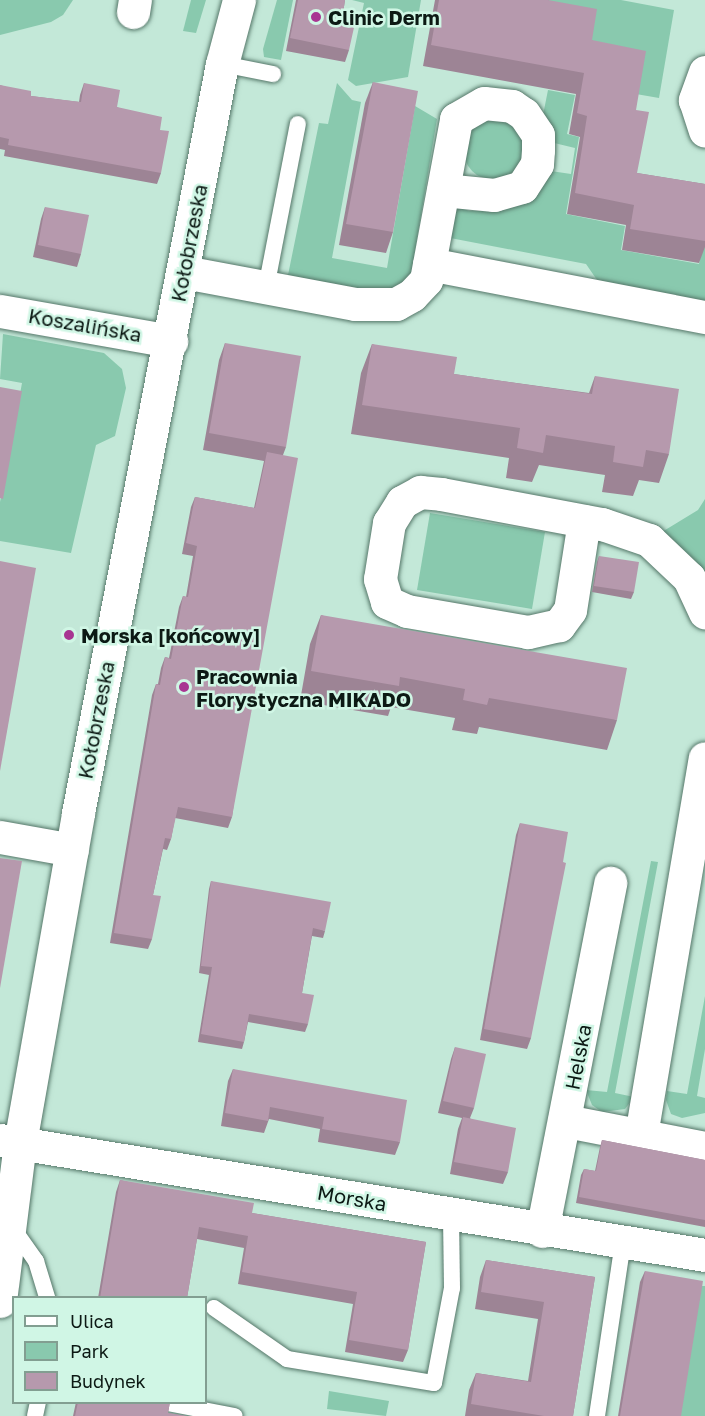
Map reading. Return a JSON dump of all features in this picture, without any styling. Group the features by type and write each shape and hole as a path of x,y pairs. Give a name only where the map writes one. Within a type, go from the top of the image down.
{"street":[{"name":"Kołobrzeska","path":"0,1301 10,1141 72,850 171,341 222,64 238,0"},
{"path":"705,72 695,100 705,130"},
{"path":"184,272 355,304 396,304 412,295 426,280 443,190"},
{"path":"429,264 705,317"},
{"name":"Koszalińska","path":"0,311 171,341"},
{"path":"584,521 570,610 559,625 528,632 407,611 387,602 380,579 389,523 402,502 420,492 584,521 649,540 689,578 705,612"},
{"path":"641,1135 705,758"},
{"path":"0,837 72,850"},
{"name":"Helska","path":"542,1231 566,1121 610,883"},
{"path":"566,1121 705,1148"},
{"name":"Morska","path":"10,1141 542,1231 705,1255"}],"lane":[{"path":"222,64 273,74"},
{"path":"266,288 298,124"},
{"path":"214,1308 287,1359 434,1383 452,1288 451,1215"},
{"path":"5,1231 36,1261 46,1296"},
{"path":"597,1416 623,1243"},
{"path":"172,1404 235,1416"}],"green space":[{"path":"0,0 73,0 63,15 51,22 0,35"},
{"path":"191,0 206,0 196,33 183,31"},
{"path":"277,0 293,0 281,60 264,57 263,49"},
{"path":"352,0 421,0 408,77 356,86 348,80 364,3"},
{"path":"446,0 621,0 674,10 659,98 636,94"},
{"path":"337,83 352,100 361,102 332,258 387,268 415,106 437,119 410,281 393,292 359,290 288,275 319,123 328,124"},
{"path":"548,90 575,95 567,134 579,137 566,214 625,226 621,250 699,264 705,233 705,312 606,293 586,264 445,237 452,204 469,211 499,211 520,205 544,170 571,174 575,148 550,142 542,120"},
{"path":"494,118 516,127 525,149 516,171 494,180 472,171 463,149 472,127"},
{"path":"3,334 104,353 122,369 126,388 115,436 96,445 71,553 0,541 0,502 22,383 0,379"},
{"path":"705,499 705,582 657,535 698,510"},
{"path":"430,513 545,532 532,609 417,590"},
{"path":"651,861 658,862 615,1093 634,1097 625,1109 602,1112 592,1105 586,1090 607,1092"},
{"path":"705,996 705,1049 697,1096 705,1098 705,1113 682,1118 671,1114 666,1100 667,1091 687,1094"},
{"path":"700,1286 705,1286 705,1416 679,1416"},
{"path":"329,1391 389,1401 386,1416 327,1409"}],"building":[{"name":"Clinic Derm","path":"298,0 345,0 342,20 355,23 349,50 290,38"},
{"path":"439,0 548,0 597,9 592,40 646,51 636,110 649,112 637,173 705,184 705,241 630,229 634,205 575,193 587,116 577,113 584,73 431,45"},
{"path":"373,82 418,91 393,232 346,224"},
{"path":"84,83 120,90 117,107 162,117 160,130 169,131 161,173 8,145 9,139 0,137 0,85 31,91 31,96 81,102"},
{"path":"45,207 89,215 81,254 38,245"},
{"path":"225,343 301,356 286,447 209,433"},
{"path":"372,344 457,357 454,374 592,394 595,376 679,389 669,454 646,450 643,467 613,462 615,446 546,435 543,453 517,448 520,428 362,405"},
{"path":"0,387 22,391 3,499 0,498"},
{"path":"267,452 298,458 232,817 178,807 171,839 165,838 153,895 161,896 152,939 114,933 156,684 160,685 165,657 171,659 183,596 188,597 197,546 186,543 195,497 255,508"},
{"path":"599,556 639,562 634,592 594,586"},
{"path":"0,561 36,568 0,771"},
{"path":"321,615 627,668 617,720 489,698 487,705 463,700 465,689 400,677 399,686 311,671"},
{"path":"520,823 568,832 563,862 566,863 531,1038 484,1029"},
{"path":"0,858 22,861 0,988"},
{"path":"211,881 331,902 325,931 313,928 302,993 314,995 308,1024 249,1014 244,1042 201,1034 212,967 201,966"},
{"path":"455,1047 486,1054 474,1108 443,1101"},
{"path":"233,1069 407,1100 400,1142 322,1129 324,1117 270,1107 268,1121 225,1113"},
{"path":"463,1117 516,1128 508,1172 454,1162"},
{"path":"602,1140 705,1160 705,1220 579,1197 584,1169 596,1171"},
{"path":"120,1180 254,1203 252,1213 426,1242 408,1350 349,1340 357,1292 242,1272 248,1236 199,1227 187,1296 100,1296"},
{"path":"486,1260 595,1277 573,1416 544,1416 471,1404 476,1373 531,1382 544,1302 481,1292"},
{"path":"645,1271 703,1281 681,1416 620,1416"},
{"path":"78,1404 170,1404 168,1413 186,1416 75,1416"}],"place":[{"name":"Clinic Derm","path":"316,17"},
{"name":"Morska [końcowy]","path":"69,635"},
{"name":"Pracownia Florystyczna MIKADO","path":"184,687"}]}
